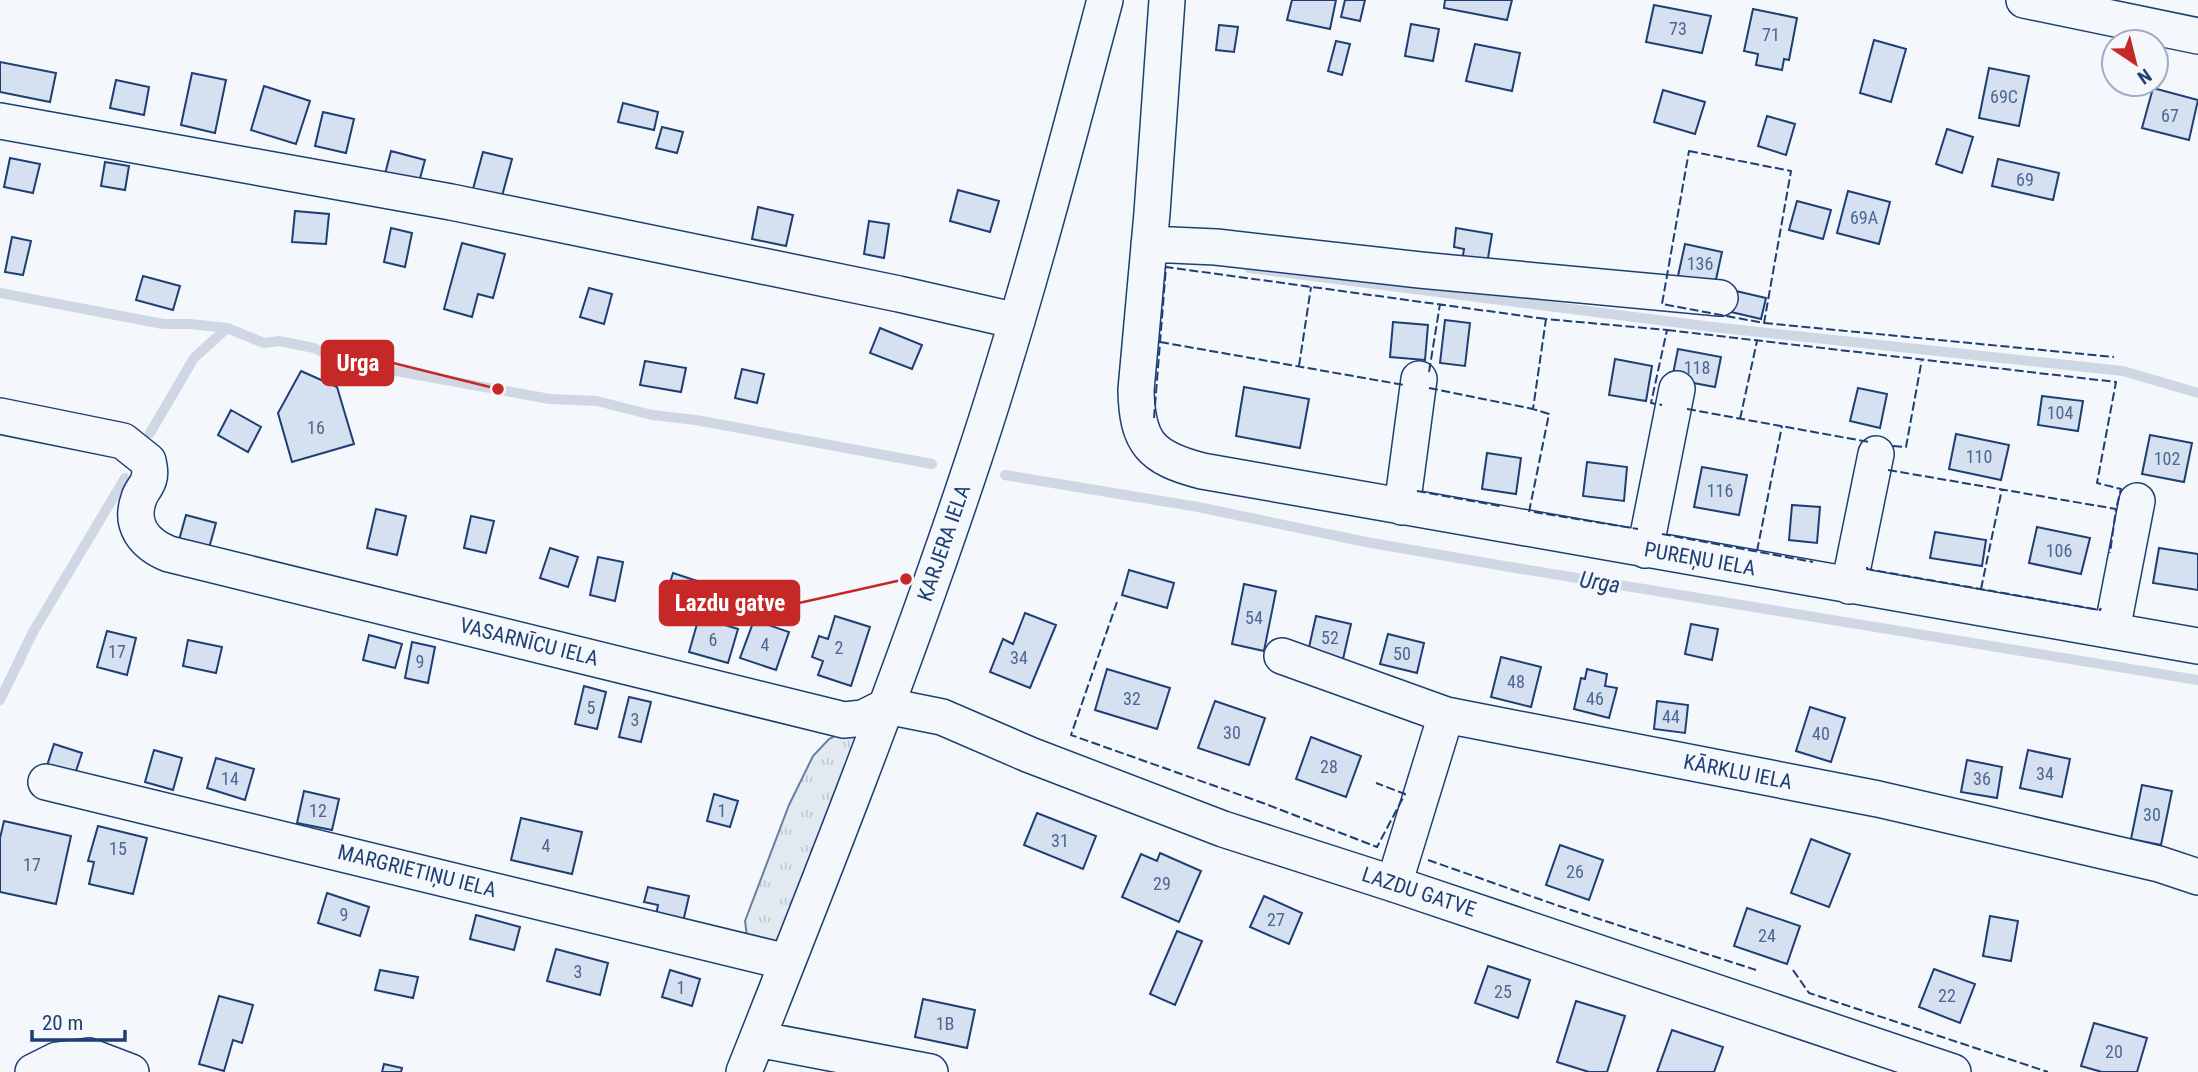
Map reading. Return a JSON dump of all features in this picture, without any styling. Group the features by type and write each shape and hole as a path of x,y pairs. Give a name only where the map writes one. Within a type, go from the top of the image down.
{"street":[{"name":"KARJERA IELA","path":"744,1072 887,706 970,470 1017,321 1105,0"},
{"name":"PUREŅU IELA","path":"1167,0 1138,359 1136,416 1141,432 1156,453 1177,464 1202,471 2198,646"},
{"path":"2024,0 2122,10 2198,36"},
{"path":"0,121 451,202 899,294 1017,321"},
{"path":"1149,244 1216,247 1420,270 1720,298"},
{"path":"1402,507 1419,379"},
{"path":"1645,550 1677,389"},
{"name":"VASARNĪCU IELA","path":"0,416 123,441 132,447 148,461 149,478 139,497 134,519 144,537 155,548 169,554 844,720 863,718 887,706"},
{"path":"1849,586 1875,454"},
{"path":"2112,630 2137,501"},
{"name":"KĀRKLU IELA","path":"1282,656 1446,715 1878,799 2159,864 2198,877"},
{"name":"LAZDU GATVE","path":"887,706 942,717 1030,755 1223,829 1395,884 1953,1072"},
{"path":"1395,884 1446,715"},
{"name":"MARGRIETIŅU IELA","path":"46,782 787,962"},
{"path":"757,1039 930,1072"},
{"path":"33,1072 57,1060 89,1056 131,1072"}],"green space":[{"path":"844,731 855,735 857,742 785,928 776,942 747,936 745,921 789,805 813,756 829,739"}],"building":[{"path":"1292,0 1336,0 1330,29 1287,20"},
{"path":"1345,0 1365,0 1360,21 1341,17"},
{"path":"1445,0 1512,0 1507,20 1444,8"},
{"path":"1654,5 1711,16 1702,53 1646,42"},
{"path":"1753,9 1797,18 1789,60 1784,59 1782,70 1756,65 1758,54 1744,51"},
{"path":"1411,24 1439,29 1433,61 1405,56"},
{"path":"1219,25 1238,27 1234,52 1216,50"},
{"path":"1874,40 1906,49 1891,102 1860,93"},
{"path":"1336,41 1350,44 1342,75 1328,71"},
{"path":"1475,44 1520,53 1512,91 1466,81"},
{"path":"0,62 56,73 50,102 0,92"},
{"path":"1989,68 2029,76 2019,126 1979,118"},
{"path":"192,73 226,80 215,133 181,125"},
{"path":"116,80 149,87 144,115 110,108"},
{"path":"264,86 310,101 296,144 251,130"},
{"path":"1663,90 1705,102 1695,134 1654,122"},
{"path":"2170,93 2198,100 2189,140 2142,128 2150,98 2170,98"},
{"path":"623,103 658,112 654,130 618,122"},
{"path":"323,112 354,119 346,153 315,146"},
{"path":"1767,116 1795,124 1786,155 1758,146"},
{"path":"662,127 683,132 677,153 656,148"},
{"path":"1947,129 1973,137 1962,173 1936,164"},
{"path":"391,151 425,160 419,182 385,174"},
{"path":"483,152 512,159 502,196 473,189"},
{"path":"10,158 40,164 33,193 4,187"},
{"path":"1998,159 2059,173 2053,200 1992,186"},
{"path":"105,162 129,166 125,190 101,186"},
{"path":"958,190 999,201 990,232 950,221"},
{"path":"1848,191 1890,202 1879,244 1837,233"},
{"path":"1797,201 1831,210 1823,239 1789,230"},
{"path":"758,207 793,215 786,246 752,239"},
{"path":"295,211 329,214 326,244 292,242"},
{"path":"869,221 889,224 884,258 864,254"},
{"path":"391,228 412,233 405,267 384,262"},
{"path":"1456,228 1492,234 1487,264 1462,261 1464,249 1454,247"},
{"path":"12,237 31,241 23,275 5,272"},
{"path":"462,243 505,254 493,298 478,294 472,317 444,309"},
{"path":"1685,244 1722,252 1715,284 1678,276"},
{"path":"143,276 180,286 173,310 136,300"},
{"path":"589,288 612,294 604,324 580,317"},
{"path":"1736,291 1766,298 1761,319 1731,312"},
{"path":"1445,320 1470,323 1465,366 1440,363"},
{"path":"1393,322 1428,325 1425,360 1390,357"},
{"path":"880,328 922,345 912,369 870,353"},
{"path":"1678,349 1721,357 1715,387 1672,379"},
{"path":"1615,359 1652,366 1646,401 1609,395"},
{"path":"645,361 686,368 681,392 640,385"},
{"path":"742,369 764,374 757,403 735,398"},
{"path":"301,371 337,387 354,444 292,462 278,413"},
{"path":"1244,387 1309,399 1300,448 1236,436"},
{"path":"1858,388 1887,394 1880,428 1850,421"},
{"path":"2042,396 2083,401 2078,431 2038,425"},
{"path":"231,410 261,427 248,452 218,435"},
{"path":"1956,434 2009,445 2001,480 1949,469"},
{"path":"2150,435 2192,443 2184,482 2142,474"},
{"path":"1487,453 1521,458 1516,494 1482,489"},
{"path":"1587,462 1627,467 1624,501 1583,496"},
{"path":"1702,467 1747,475 1739,515 1694,507"},
{"path":"1792,505 1820,507 1817,543 1789,540"},
{"path":"376,509 406,516 397,555 367,548"},
{"path":"186,515 216,523 209,548 179,540"},
{"path":"471,516 494,521 486,553 464,548"},
{"path":"2037,527 2090,538 2081,574 2029,563"},
{"path":"1935,532 1986,540 1982,566 1930,558"},
{"path":"550,548 578,557 568,587 540,578"},
{"path":"2159,548 2198,554 2198,590 2153,583"},
{"path":"598,557 623,562 615,601 590,595"},
{"path":"1129,570 1174,583 1167,608 1122,595"},
{"path":"673,573 697,581 685,619 661,612"},
{"path":"1244,584 1276,591 1264,651 1232,644"},
{"path":"1025,613 1056,625 1030,688 990,672 1003,639 1013,644"},
{"path":"835,616 870,627 851,686 818,675 823,661 812,657 819,636 828,639"},
{"path":"1316,616 1351,624 1343,659 1308,652"},
{"path":"699,617 738,629 728,663 689,652"},
{"path":"754,620 789,632 776,670 740,658"},
{"path":"1691,624 1718,629 1712,660 1685,654"},
{"path":"107,631 136,638 127,675 97,667"},
{"path":"1388,634 1424,643 1417,673 1380,664"},
{"path":"369,635 402,644 395,668 363,660"},
{"path":"188,640 222,647 216,673 183,666"},
{"path":"412,642 435,647 428,683 405,678"},
{"path":"1501,657 1541,667 1531,707 1491,697"},
{"path":"1107,669 1170,688 1157,729 1095,710"},
{"path":"1587,669 1607,674 1605,686 1617,688 1609,718 1574,709 1581,678 1585,679"},
{"path":"584,686 606,692 597,729 575,724"},
{"path":"629,697 651,702 641,742 619,737"},
{"path":"1215,701 1265,718 1249,765 1198,748"},
{"path":"1657,701 1688,705 1685,733 1654,729"},
{"path":"1810,707 1845,718 1831,762 1796,751"},
{"path":"1311,737 1361,756 1346,797 1296,779"},
{"path":"54,744 82,753 73,780 45,772"},
{"path":"154,750 182,758 173,790 145,782"},
{"path":"2028,750 2070,759 2062,797 2020,788"},
{"path":"216,758 254,769 245,800 207,788"},
{"path":"1967,760 2002,767 1997,798 1961,792"},
{"path":"2142,785 2172,791 2161,845 2131,839"},
{"path":"304,791 339,799 332,830 297,823"},
{"path":"714,794 738,801 730,827 707,821"},
{"path":"1037,813 1096,836 1083,869 1024,845"},
{"path":"521,818 582,832 572,874 511,860"},
{"path":"4,821 71,836 56,904 0,892 0,838"},
{"path":"98,826 147,838 133,894 89,884 94,862 88,861"},
{"path":"1811,839 1850,854 1829,907 1791,893"},
{"path":"1560,845 1603,860 1589,900 1546,885"},
{"path":"1160,853 1201,871 1179,922 1122,897 1141,854 1157,861"},
{"path":"648,887 689,896 683,922 656,916 658,905 644,902"},
{"path":"327,893 369,907 360,936 318,923"},
{"path":"1264,896 1302,913 1289,944 1250,927"},
{"path":"1747,908 1800,926 1787,964 1734,946"},
{"path":"476,915 520,927 514,950 470,939"},
{"path":"1990,916 2018,921 2011,961 1983,956"},
{"path":"1177,931 1202,941 1175,1005 1150,994"},
{"path":"556,949 608,963 600,995 547,981"},
{"path":"1488,966 1530,980 1518,1018 1475,1003"},
{"path":"1934,969 1975,984 1960,1023 1919,1007"},
{"path":"380,970 418,977 413,998 375,990"},
{"path":"670,970 700,979 692,1006 662,997"},
{"path":"219,996 253,1005 242,1043 233,1040 224,1071 199,1064"},
{"path":"923,999 975,1010 967,1048 915,1037"},
{"path":"1576,1001 1625,1016 1607,1072 1589,1072 1557,1062"},
{"path":"2094,1023 2147,1038 2137,1072 2102,1072 2081,1066"},
{"path":"1672,1030 1723,1047 1714,1072 1657,1072"},
{"path":"384,1064 402,1068 401,1072 382,1072"}],"waterway":[{"path":"1249,268 1713,327 2123,371 2198,393"},
{"name":"Urga","path":"0,293 163,324 227,328 264,343 279,341 314,348 341,361 550,399 597,401 652,415 696,420 932,464"},
{"path":"150,433 194,358 227,328"},
{"name":"Urga","path":"1005,475 1198,507 1366,542 1510,567 2198,680"},
{"path":"0,700 33,632 125,478"}],"fence":[{"path":"1689,151 1791,171 1764,323 1662,304 1689,151"},
{"path":"1154,418 1166,267 1546,319"},
{"path":"1299,366 1311,287"},
{"path":"1429,372 1440,304"},
{"path":"1529,512 1549,414 1533,409 1546,319 1667,330 1651,403 1662,405"},
{"path":"1764,323 2114,357"},
{"path":"1667,330 2116,382 2097,483 2121,489 2116,509"},
{"path":"1740,419 1757,341"},
{"path":"1160,342 1404,385"},
{"path":"1893,446 1906,447 1922,359"},
{"path":"1429,388 1533,409"},
{"path":"1687,409 1869,442"},
{"path":"1757,551 1782,426"},
{"path":"1888,470 2116,509 2110,553"},
{"path":"1981,589 2002,489"},
{"path":"1417,491 1500,506"},
{"path":"1534,512 1638,529"},
{"path":"1662,534 1813,562"},
{"path":"1867,567 2100,610 2101,608"},
{"path":"1117,602 1071,735 1263,803 1377,847 1405,794 1376,783"},
{"path":"1428,860 1756,970"},
{"path":"1793,970 1809,993 2048,1072"}],"place":[{"name":"Urga","path":"498,389"},
{"name":"Lazdu gatve","path":"906,579"}]}
